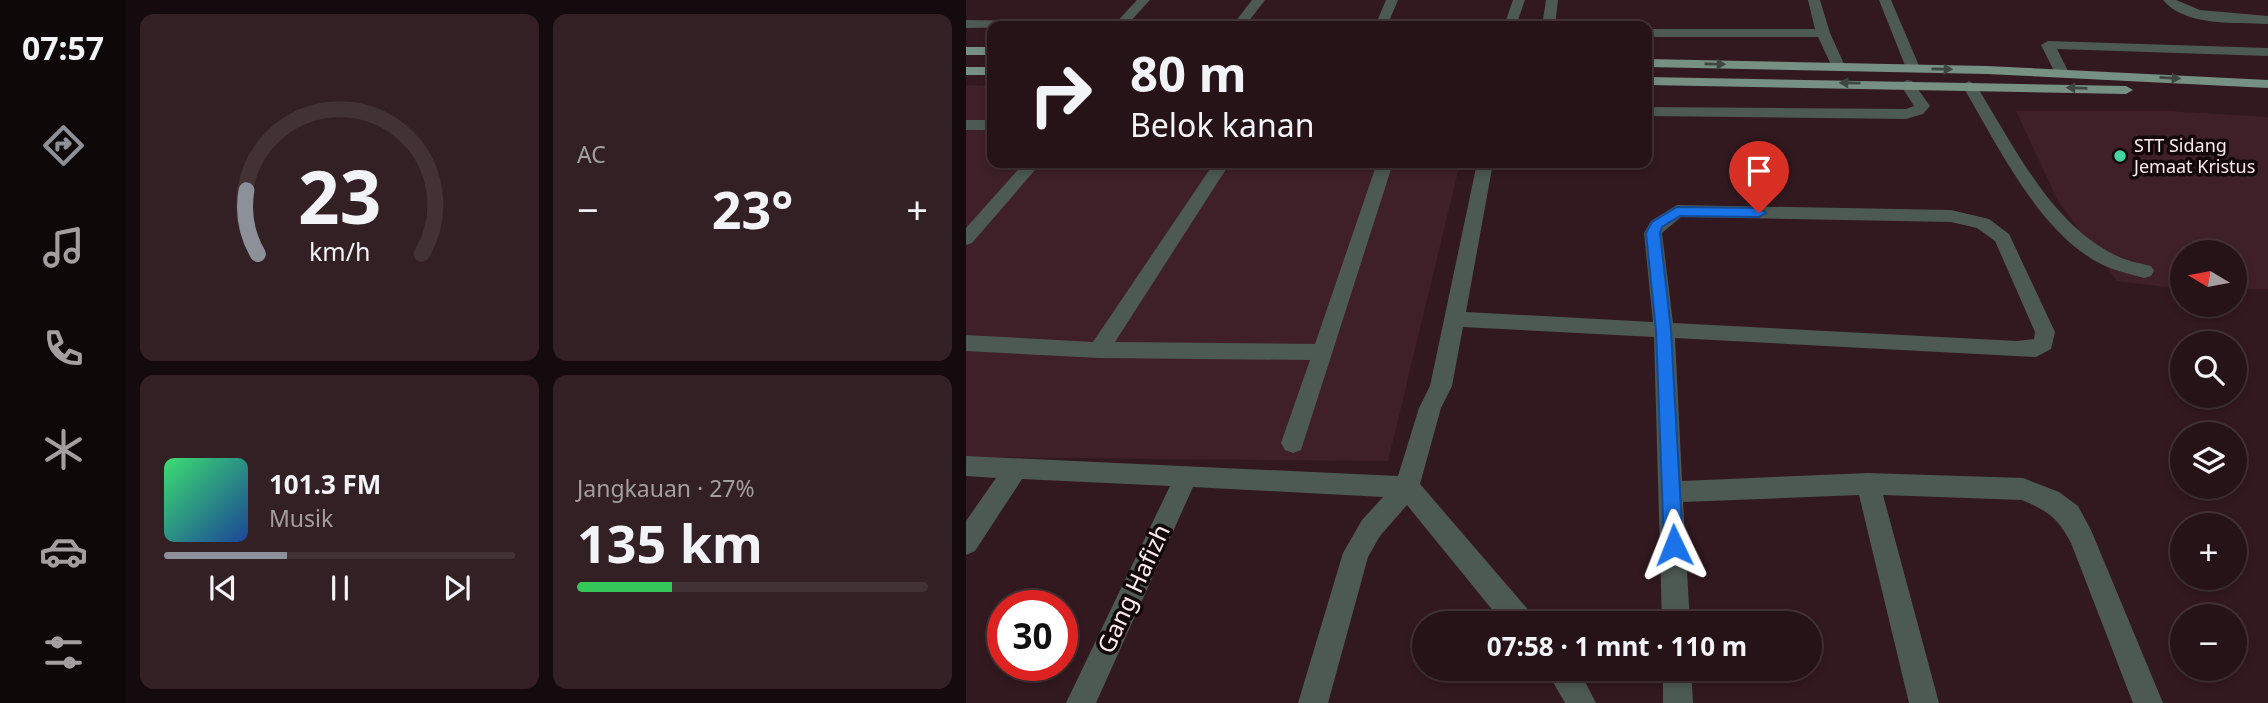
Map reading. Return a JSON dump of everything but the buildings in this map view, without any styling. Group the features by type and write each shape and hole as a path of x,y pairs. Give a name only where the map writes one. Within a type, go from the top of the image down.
{"main road":[{"path":"966,51 987,51"},
{"path":"1652,63 2062,73 2268,84"},
{"path":"966,71 987,71"},
{"path":"1652,81 1969,85 2268,96"}],"street":[{"path":"1124,21 1144,0"},
{"path":"1242,21 1259,0"},
{"path":"1383,21 1392,0"},
{"path":"1512,21 1519,0"},
{"path":"1550,21 1552,0"},
{"path":"1814,0 1823,33 1838,66"},
{"path":"1885,0 1913,68"},
{"path":"2169,0 2174,6 2187,12 2268,20"},
{"path":"966,24 987,24"},
{"path":"1652,33 1823,33"},
{"path":"2062,73 2048,45 2268,51"},
{"path":"1652,112 1906,114 1917,111 1922,106 1907,84"},
{"path":"1969,85 2023,172 2067,232 2107,260 2144,271"},
{"path":"966,125 987,125"},
{"path":"966,239 1029,168"},
{"path":"1099,350 1219,168"},
{"path":"1293,443 1383,168"},
{"path":"1313,703 1356,553 1371,528 1407,486 1430,408 1441,386 1484,168"},
{"path":"1455,319 1664,330 2017,349 2036,349 2044,343 2045,332 2010,249 1997,231 1983,223 1951,216 1677,211 1657,225 1653,233 1664,330 1676,611"},
{"path":"966,343 1099,350 1324,352"},
{"path":"966,466 1407,486 1511,611"},
{"path":"966,543 1016,468"},
{"name":"Gang Hafizh","path":"1081,703 1187,475"},
{"path":"1672,492 1868,484 2024,489 2050,500 2069,514 2082,538 2148,703"},
{"path":"1868,484 1924,703"},
{"path":"1569,681 1581,703"},
{"path":"1677,681 1678,703"}],"shaded area":[{"path":"966,85 987,86 987,168 1459,168 1388,461 966,457"},
{"name":"STT Sidang Jemaat Kristus","path":"2016,111 2166,111 2268,117 2268,289 2247,289 2247,240 2170,240 2170,288 2117,281 2058,201"}],"place":[{"name":"STT Sidang Jemaat Kristus","path":"2120,156"}],"route":[{"path":"1674,545 1664,330 1653,233 1657,225 1677,211 1759,213"}]}
